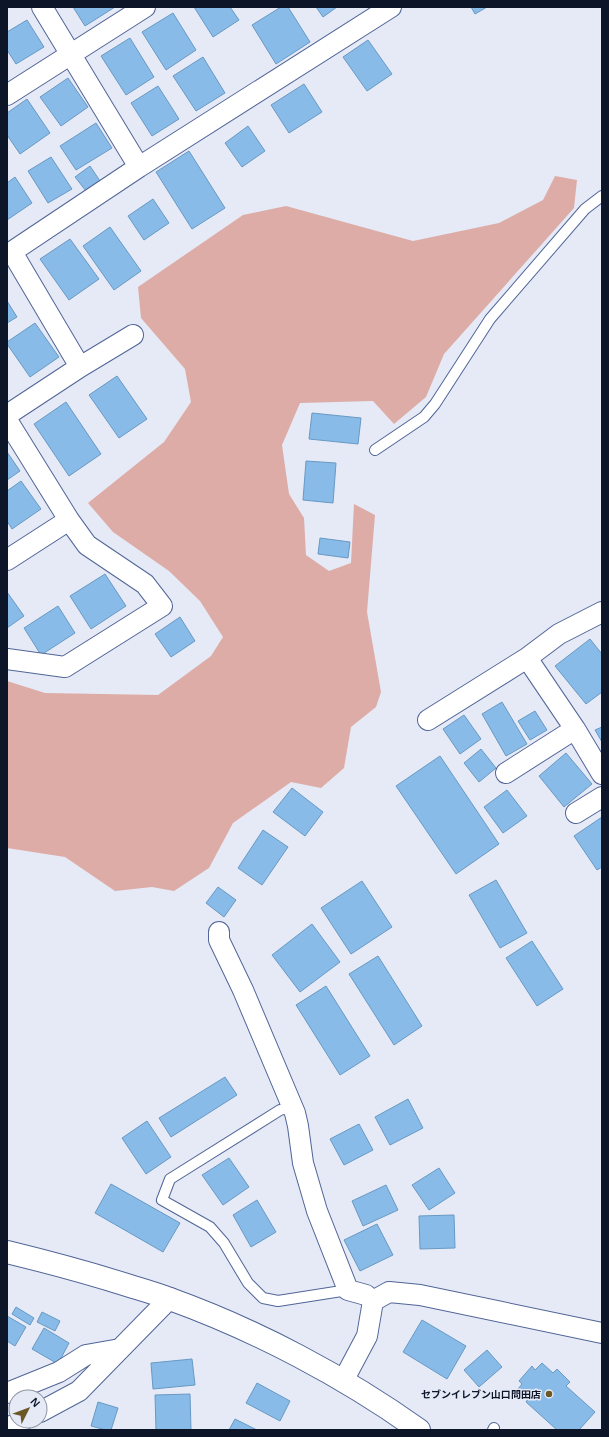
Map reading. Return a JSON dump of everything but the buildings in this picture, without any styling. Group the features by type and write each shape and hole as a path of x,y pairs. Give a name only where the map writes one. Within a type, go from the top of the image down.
{"street":[{"path":"42,7 138,167"},
{"path":"7,95 145,7"},
{"path":"80,367 9,253 138,167 391,7"},
{"path":"7,415 80,367 133,335"},
{"path":"7,420 69,520 87,545 145,584 162,606 65,667 7,659"},
{"path":"7,560 69,520"},
{"path":"428,720 527,658 558,634 602,612"},
{"path":"527,658 575,730 602,774"},
{"path":"506,773 575,730"},
{"path":"576,814 602,797"},
{"path":"219,932 219,940 243,990 292,1106 298,1126 303,1164 317,1211 348,1290 366,1295 373,1301"},
{"path":"7,1252 73,1268 170,1298 227,1322 343,1381 419,1430"},
{"path":"373,1301 389,1292 420,1295 602,1333"},
{"path":"48,1408 79,1391 170,1298"},
{"path":"343,1381 367,1336 373,1301"},
{"path":"7,1393 59,1372 86,1355 120,1350"}],"lane":[{"path":"375,450 424,417 435,404 490,319 585,209 602,196"},
{"path":"292,1106 280,1110 170,1179 162,1200 210,1227 224,1243 248,1283 263,1298 278,1301 348,1290"}],"shaded area":[{"path":"555,176 577,180 574,208 444,354 426,397 394,424 373,401 300,403 282,445 289,494 304,518 306,555 329,571 351,563 354,504 375,515 367,612 381,692 376,707 351,727 344,768 321,788 291,782 233,823 209,868 174,891 152,887 115,891 65,857 7,848 7,681 45,693 158,695 211,656 223,637 200,601 169,571 113,532 88,503 164,442 191,402 185,369 141,318 138,287 243,215 286,206 413,241 499,223 543,200"}],"place":[{"name":"セブンイレブン山口問田店","path":"549,1394"}]}
